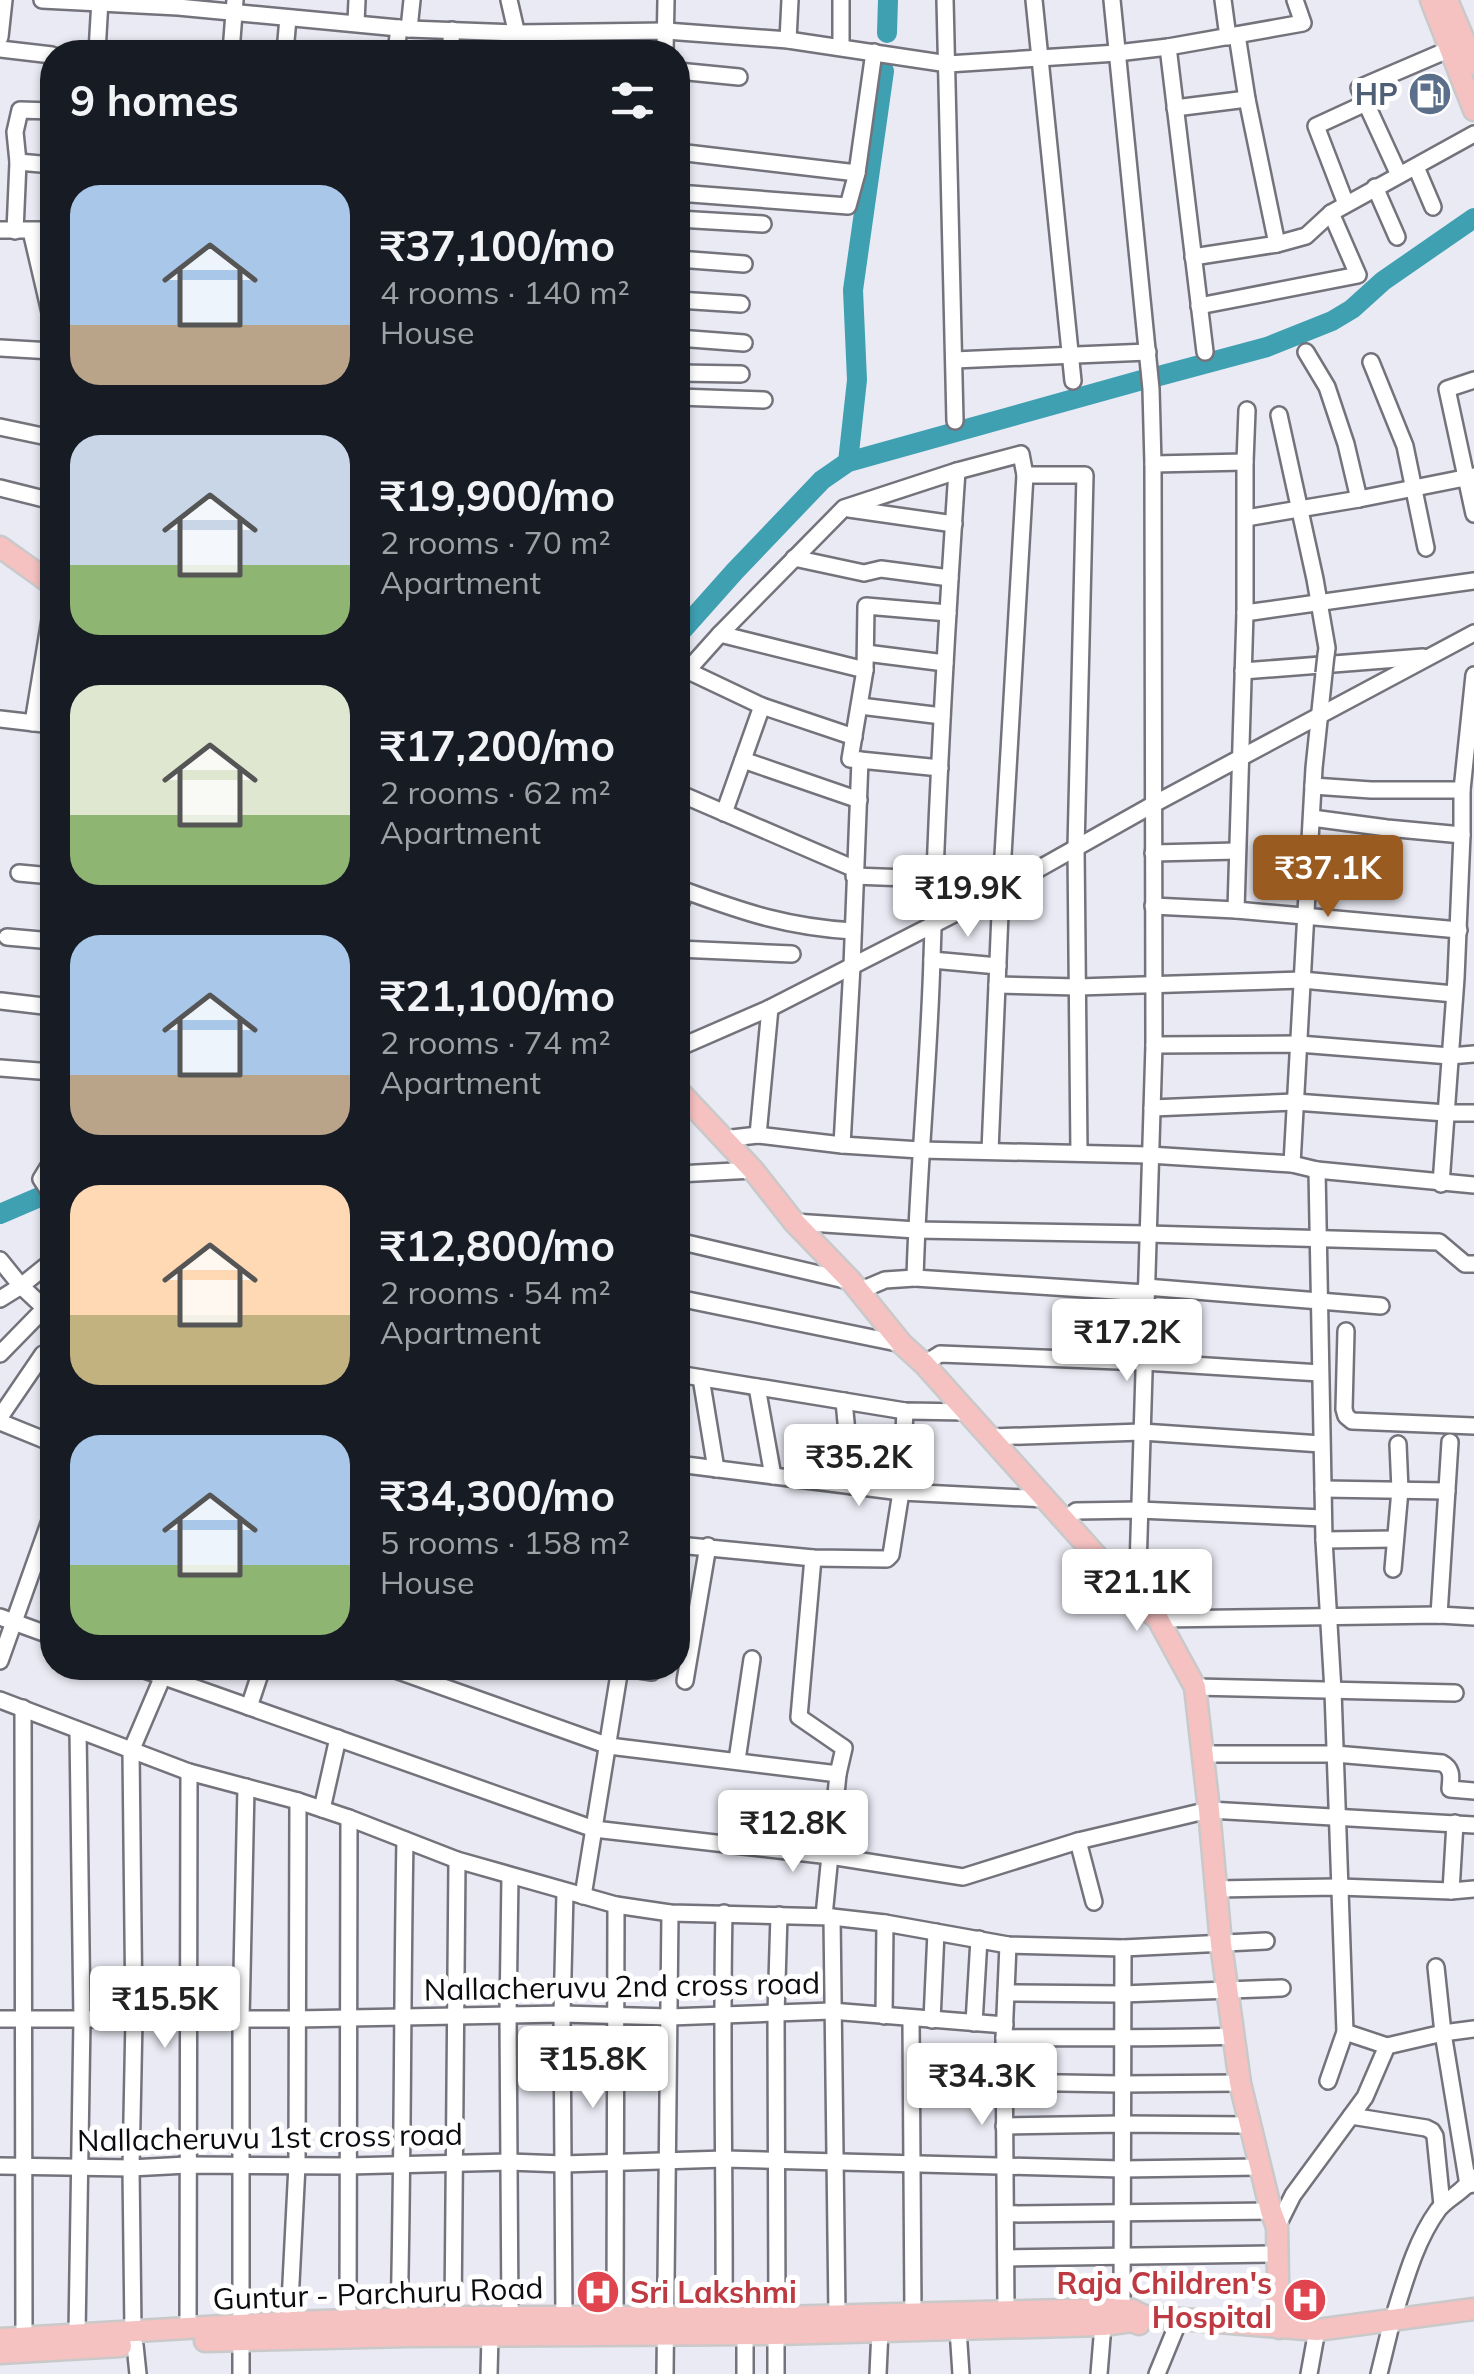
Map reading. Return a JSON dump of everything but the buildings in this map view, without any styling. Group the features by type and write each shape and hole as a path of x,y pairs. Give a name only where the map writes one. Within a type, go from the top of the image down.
{"main road":[{"path":"1430,0 1462,38 1474,110"},
{"path":"1448,0 1474,62"},
{"path":"0,547 40,575"},
{"path":"690,1103 754,1170 794,1222 855,1286 902,1344 992,1437 1137,1601 1158,1619 1195,1687 1221,1944 1240,2083 1274,2219 1280,2328"},
{"name":"Guntur - Parchuru Road","path":"0,2353 188,2329 240,2333 290,2322 615,2316 745,2334 837,2315 1132,2310 1179,2322 1316,2335 1474,2309"},
{"name":"Guntur - Parchuru Road","path":"0,2339 77,2334 134,2338 240,2333 490,2336 724,2318 777,2326 880,2330 1179,2322 1280,2328 1316,2335"},
{"name":"Guntur - Parchuru Road","path":"1391,2324 1474,2319"}],"street":[{"path":"0,37 4,0"},
{"path":"42,0 234,6 288,18 404,28 516,33 666,31 788,40 948,64 1118,53 1303,23 1296,0"},
{"path":"356,22 357,0"},
{"path":"400,40 412,0"},
{"path":"509,0 518,40"},
{"path":"666,0 666,40"},
{"path":"788,40 790,0"},
{"path":"841,0 841,48"},
{"path":"946,0 956,421"},
{"path":"1034,0 1073,380"},
{"path":"1112,0 1151,389 1154,1045 1137,1601"},
{"path":"1222,0 1277,244"},
{"path":"98,40 100,2"},
{"path":"232,40 234,6"},
{"path":"287,40 288,18"},
{"path":"451,40 452,30"},
{"path":"1399,175 1359,88 1462,38"},
{"path":"1168,47 1205,352"},
{"path":"0,50 40,55"},
{"path":"690,194 848,206 857,173 874,52"},
{"path":"690,73 738,77"},
{"path":"1175,108 1247,100"},
{"path":"1199,306 1358,275 1316,126 1366,103"},
{"path":"40,111 20,110 15,132 15,231 40,292"},
{"path":"1193,257 1306,236 1338,208 1474,134"},
{"path":"690,153 857,173"},
{"path":"18,162 40,164"},
{"path":"1416,167 1433,207"},
{"path":"1375,187 1396,237"},
{"path":"690,219 764,224"},
{"path":"15,231 40,230"},
{"path":"690,261 744,264"},
{"path":"690,301 741,304"},
{"path":"690,339 744,343"},
{"path":"0,348 40,350"},
{"path":"954,360 1148,352"},
{"path":"1306,352 1328,386 1359,500"},
{"path":"1372,362 1405,446 1426,548"},
{"path":"690,372 740,374"},
{"path":"1474,380 1447,389 1470,476 1474,514"},
{"path":"690,397 764,400"},
{"path":"1236,910 1247,410"},
{"path":"1278,414 1320,603 1326,656 1313,786 1292,1164"},
{"path":"0,426 40,435"},
{"path":"690,667 844,508 1021,454 1025,474 990,1152"},
{"path":"1152,464 1244,462"},
{"path":"915,1278 958,471"},
{"path":"1025,474 1084,476 1076,848 1078,1153"},
{"path":"1246,518 1359,500 1470,476"},
{"path":"0,488 40,498"},
{"path":"844,508 954,524"},
{"path":"794,558 864,574 881,570 950,578"},
{"path":"1245,613 1474,581"},
{"path":"940,768 850,759 865,662 866,606 948,613"},
{"path":"690,1043 770,1008 1001,890 1474,632"},
{"path":"720,634 865,662 945,663"},
{"path":"1243,671 1431,656"},
{"path":"1441,1184 1459,930 1466,908 1462,790 1474,675"},
{"path":"690,679 854,736"},
{"path":"33,723 40,680"},
{"path":"724,813 762,706"},
{"path":"860,706 942,716"},
{"path":"0,719 40,724"},
{"path":"743,760 859,800"},
{"path":"842,1145 860,760"},
{"path":"1313,786 1462,790"},
{"path":"690,802 724,813 854,872 934,879"},
{"path":"1312,818 1462,835"},
{"path":"1153,853 1237,851"},
{"path":"1309,866 1372,872"},
{"path":"18,873 40,875"},
{"path":"690,892 786,924 853,931"},
{"path":"1152,906 1459,930"},
{"path":"7,938 40,940"},
{"path":"690,949 792,954"},
{"path":"932,960 998,966"},
{"path":"998,985 1078,988 1302,980 1455,986 1474,977"},
{"path":"2,1001 40,1006"},
{"path":"758,1135 770,1008"},
{"path":"1154,1045 1299,1044 1450,1056 1474,1054"},
{"path":"0,1068 40,1071"},
{"path":"1152,1108 1295,1102 1474,1113"},
{"path":"724,1139 758,1135 920,1150 1150,1155 1292,1164 1317,1170 1474,1185"},
{"path":"690,1173 754,1170"},
{"path":"1317,1170 1323,1518 1344,2032 1328,2082"},
{"path":"794,1222 916,1230 1439,1242 1464,1264 1474,1264"},
{"path":"690,1239 855,1286 915,1278 1382,1306"},
{"path":"0,1260 40,1304"},
{"path":"0,1298 40,1271"},
{"path":"690,1300 902,1344"},
{"path":"0,1354 40,1318"},
{"path":"1346,1331 1344,1408 1352,1421 1474,1426"},
{"path":"924,1364 940,1354 1320,1373"},
{"path":"40,1359 0,1420 40,1437"},
{"path":"690,1376 905,1410 968,1412"},
{"path":"701,1378 716,1469"},
{"path":"756,1387 773,1476"},
{"path":"844,1401 852,1486"},
{"path":"690,1545 812,1558 887,1559 891,1555 901,1492 905,1410"},
{"path":"992,1437 1142,1432 1322,1444"},
{"path":"1439,1615 1450,1442"},
{"path":"1393,1569 1400,1490 1398,1444"},
{"path":"690,1466 901,1492 1046,1499"},
{"path":"1323,1489 1447,1492"},
{"path":"1065,1520 1076,1511 1139,1510 1323,1518"},
{"path":"1324,1540 1395,1540"},
{"path":"0,1661 7,1620 40,1543"},
{"path":"690,1651 708,1546"},
{"path":"812,1558 800,1718 844,1748 830,1856 828,1916 837,2315"},
{"path":"1158,1619 1474,1617"},
{"path":"7,1620 40,1632"},
{"path":"738,1760 752,1659"},
{"path":"138,2374 131,2168 132,1751 165,1680"},
{"path":"183,1680 594,1829 830,1856 964,1877 1078,1841 1210,1810 1474,1825"},
{"path":"249,1707 258,1680"},
{"path":"424,1680 609,1746 838,1774"},
{"path":"584,1896 621,1680"},
{"path":"1195,1687 1455,1693"},
{"path":"0,1700 188,1772 298,1801 457,1860 616,1905 670,1913 828,1916 885,1922 1008,1945 1122,1948 1266,1941"},
{"path":"23,1708 24,2338"},
{"path":"77,2334 82,2020 78,1730"},
{"path":"322,1809 338,1738"},
{"path":"1202,1754 1334,1754 1442,1763 1451,1771 1450,1789 1474,1790"},
{"path":"188,1772 188,2329"},
{"path":"241,2374 241,2019 246,1788"},
{"path":"290,2322 297,2166 298,1801"},
{"path":"348,1818 348,2322"},
{"path":"1451,1891 1455,1823"},
{"path":"400,2320 405,1840"},
{"path":"1078,1841 1094,1902"},
{"path":"453,2318 457,1860"},
{"path":"510,1876 510,2318"},
{"path":"1216,1889 1474,1889"},
{"path":"564,2318 565,1892"},
{"path":"615,2316 616,1905"},
{"path":"664,2374 670,1913"},
{"path":"724,1913 724,2318"},
{"path":"776,2374 778,1915"},
{"path":"884,2016 885,1922"},
{"path":"932,2020 936,1932"},
{"path":"974,2023 979,1938"},
{"path":"1006,2312 1004,2032 1008,1945"},
{"path":"1122,1948 1122,2310"},
{"path":"1379,2374 1391,2324 1424,2232 1442,2205 1472,2181 1444,2033 1436,1966"},
{"path":"1006,1993 1122,1994 1282,1988"},
{"name":"Nallacheruvu 2nd cross road","path":"0,2019 562,2014 670,2017 832,2011 974,2023 1004,2032 1171,2038 1234,2036"},
{"path":"911,2019 913,2315"},
{"path":"1344,2032 1388,2046 1474,2028"},
{"path":"1006,2214 1122,2212 1274,2219 1365,2096 1388,2046"},
{"path":"1004,2082 1240,2083"},
{"path":"1350,2116 1432,2131 1442,2205"},
{"path":"1004,2126 1250,2126"},
{"name":"Nallacheruvu 1st cross road","path":"0,2166 563,2164 725,2159 1122,2169 1260,2167"},
{"path":"1006,2258 1278,2254"},
{"path":"1158,2374 1179,2322"},
{"path":"1099,2374 1103,2326"},
{"path":"958,2328 961,2374"},
{"path":"878,2374 880,2330"},
{"path":"744,2374 745,2334"},
{"path":"1309,2374 1316,2335"},
{"path":"490,2336 490,2374"}],"waterway":[{"path":"887,33 888,0"},
{"path":"848,462 857,380 853,290 884,71"},
{"path":"1159,376 1267,347 1332,321 1474,218"},
{"path":"690,622 822,480 848,462 1142,380"},
{"path":"0,1214 40,1197"}],"place":[{"name":"HP","path":"1430,94"},
{"name":"Sri Lakshmi","path":"598,2292"},
{"name":"Raja Children's Hospital","path":"1305,2300"}]}
